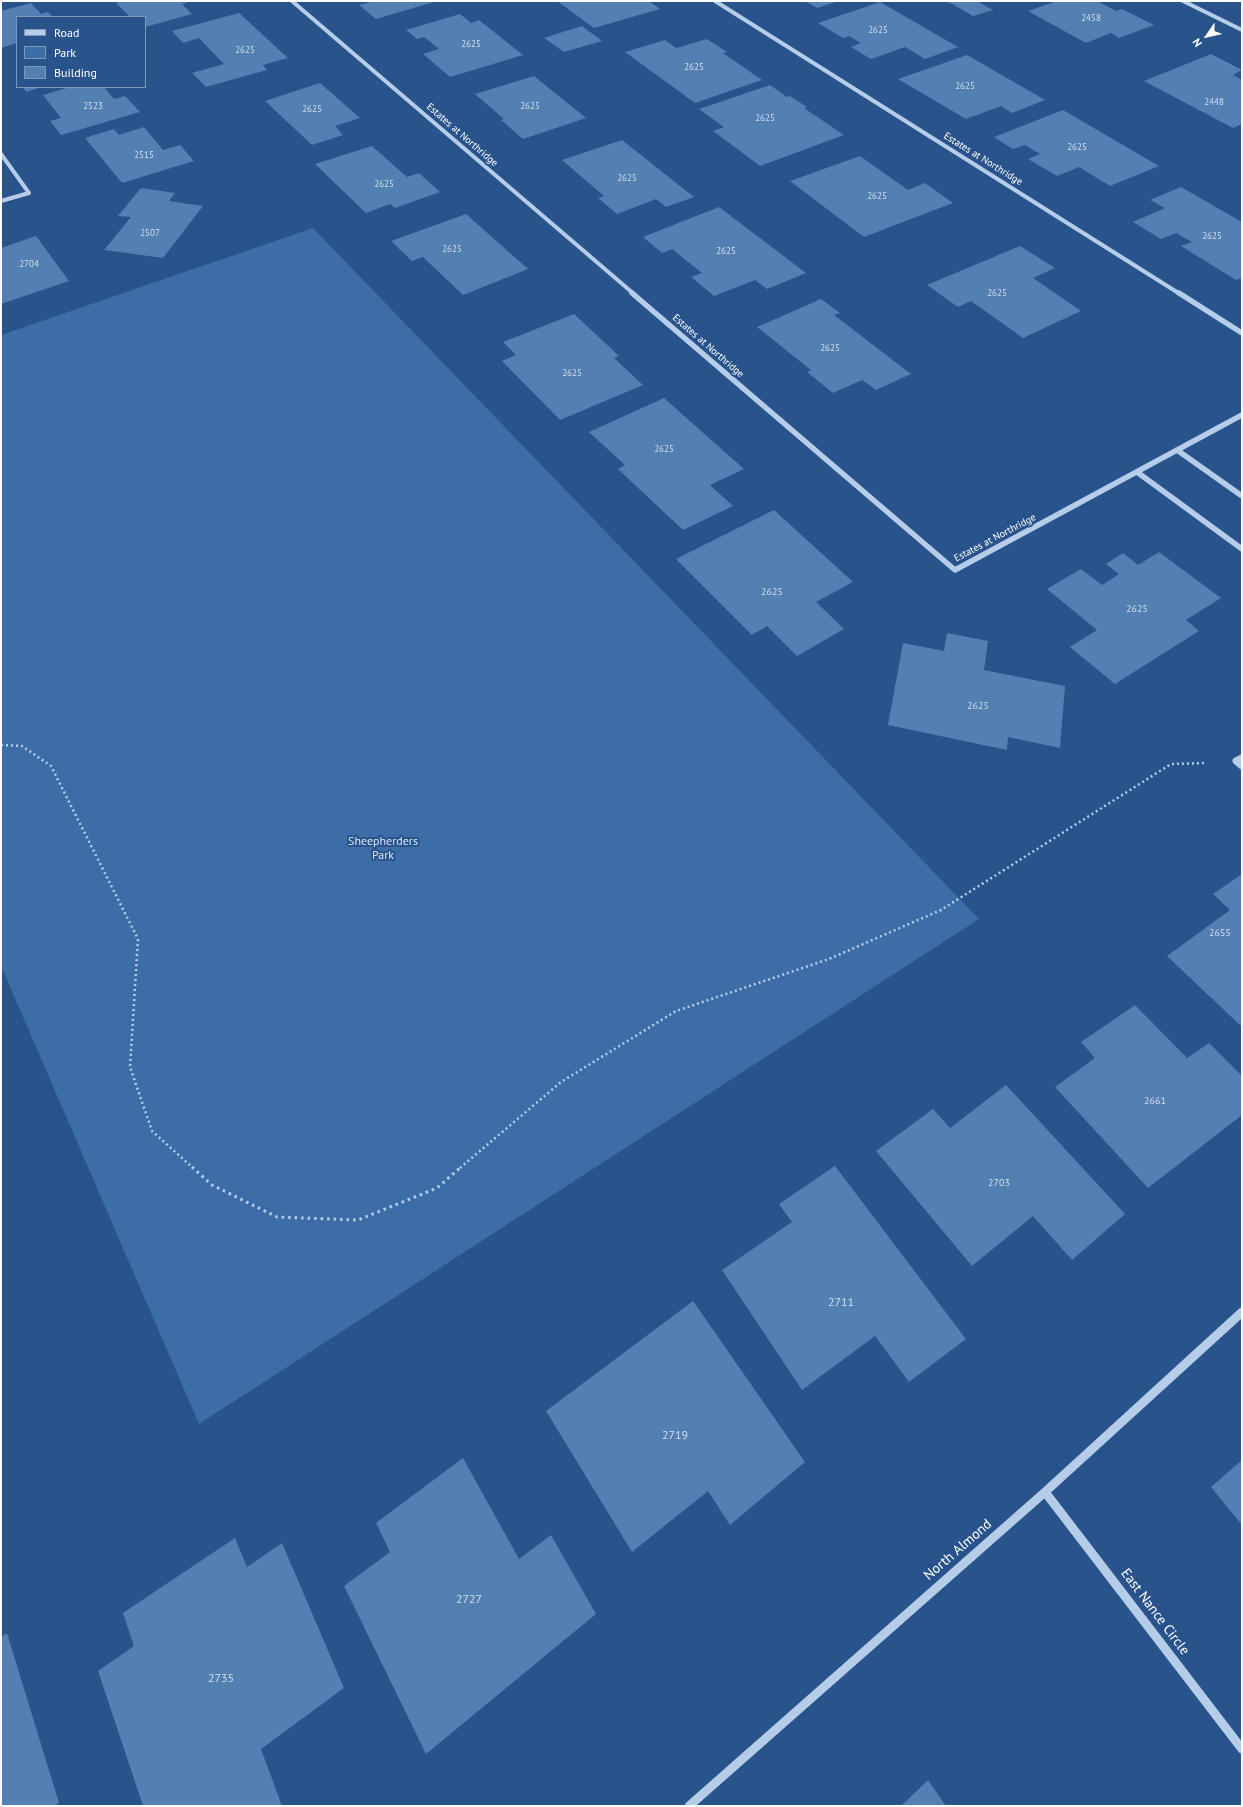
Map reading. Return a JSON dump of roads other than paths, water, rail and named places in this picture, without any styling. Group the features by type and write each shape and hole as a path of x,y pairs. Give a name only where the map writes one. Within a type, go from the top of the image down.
{"street":[{"name":"Estates at Northridge","path":"292,1 955,570 1242,415"},
{"name":"Estates at Northridge","path":"715,1 1242,333"},
{"path":"1184,1 1242,30"},
{"path":"1,154 29,193 1,201"},
{"path":"1177,450 1242,496"},
{"path":"1137,472 1242,549"},
{"path":"1235,544 1242,540"},
{"path":"1239,760 1242,766"},
{"name":"North Almond","path":"689,1806 1046,1492 1242,1312"},
{"name":"East Nance Circle","path":"1046,1492 1242,1749"}],"park label":[{"name":"Sheepherders Park","path":"383,849"}]}
